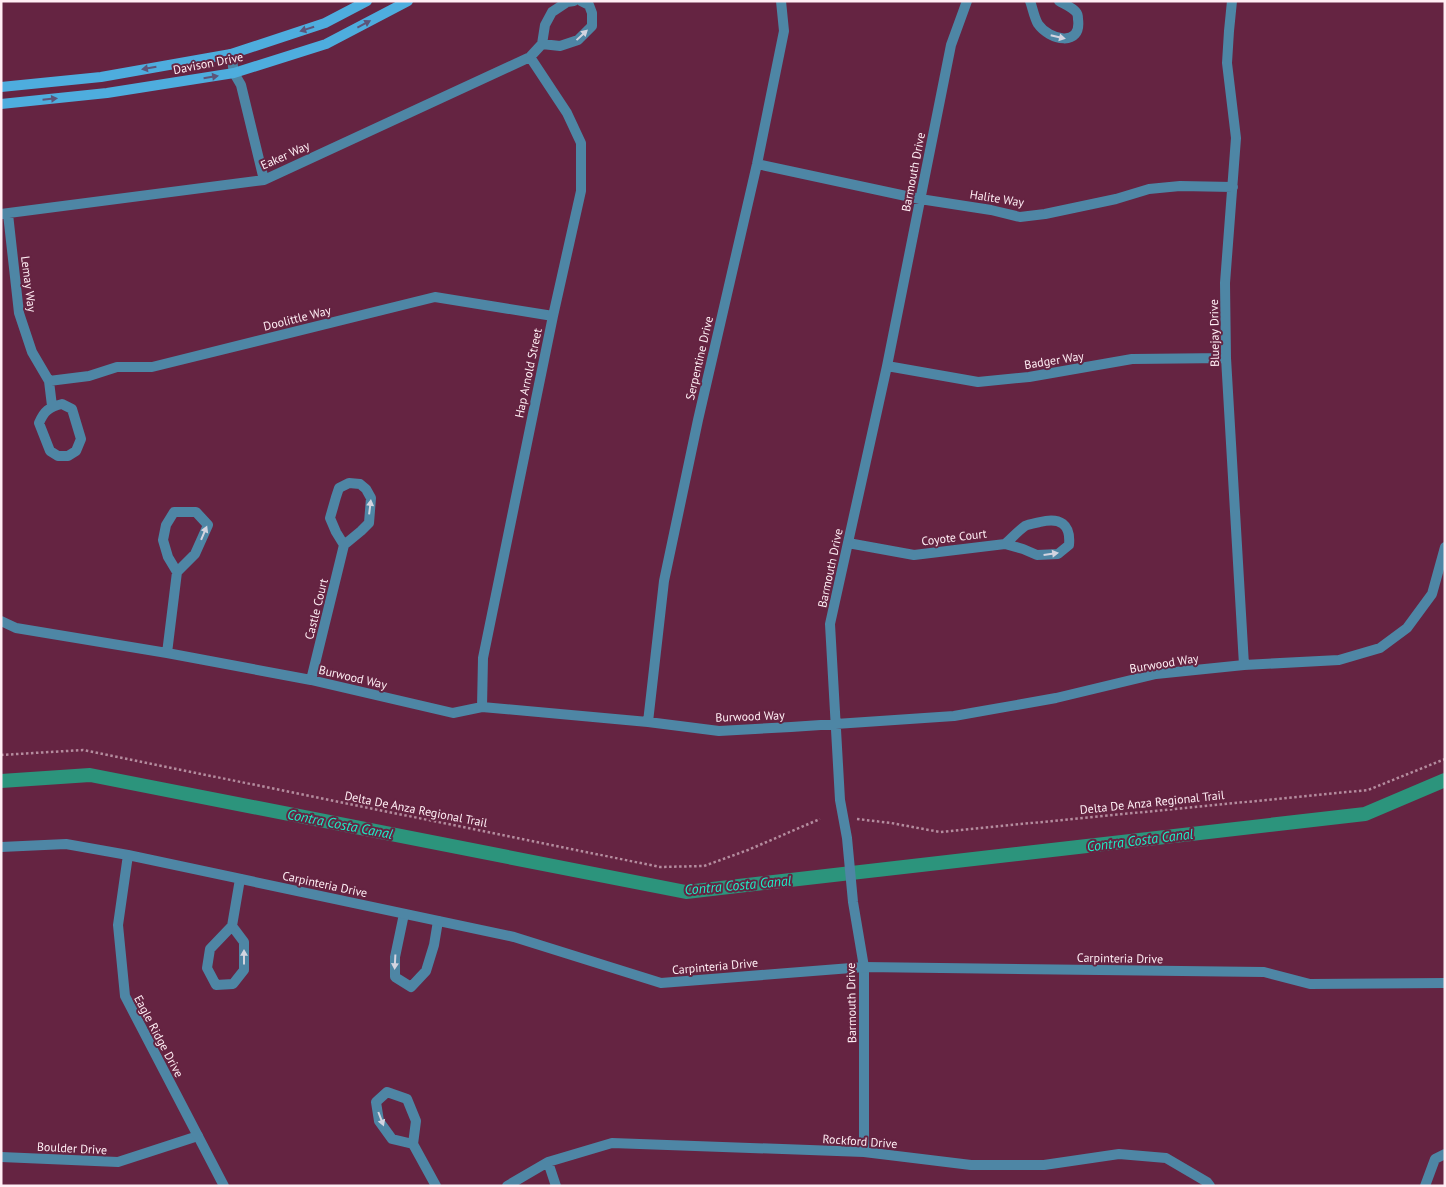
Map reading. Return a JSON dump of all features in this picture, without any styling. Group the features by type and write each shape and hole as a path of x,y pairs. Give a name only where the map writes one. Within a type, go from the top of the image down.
{"main road":[{"name":"Davison Drive","path":"1,87 101,77 231,54 325,23 366,1"},
{"name":"Davison Drive","path":"1,104 107,93 234,73 326,44 408,1"}],"street":[{"path":"530,57 542,44 545,25 552,12 567,2 574,1"},
{"path":"542,44 560,46 578,40 592,26 592,13 589,5 581,1"},
{"name":"Serpentine Drive","path":"648,722 664,581 698,420 757,164 784,31 781,1"},
{"name":"Barmouth Drive","path":"864,1152 864,966 853,902 847,838 840,800 830,624 887,366 951,45 967,1"},
{"path":"1030,1 1039,25 1048,34 1058,39 1068,39 1075,34 1079,25 1078,16 1076,12 1059,1"},
{"name":"Bluejay Drive","path":"1232,1 1227,63 1236,138 1225,283 1226,358 1244,665"},
{"path":"231,54 234,73 241,85 264,180"},
{"name":"Eaker Way","path":"5,214 264,180 530,57"},
{"name":"Hap Arnold Street","path":"482,707 483,658 552,316 581,192 581,143 567,113 530,57"},
{"name":"Halite Way","path":"757,164 920,199 991,210 1020,217 1045,214 1116,199 1149,189 1180,186 1233,187"},
{"name":"Lemay Way","path":"5,214 19,313 32,352 49,381"},
{"name":"Doolittle Way","path":"49,381 89,376 117,367 152,367 435,297 552,316"},
{"name":"Badger Way","path":"887,366 978,382 1029,377 1132,359 1226,358"},
{"path":"49,381 52,406"},
{"path":"62,404 72,409 77,424 81,439 76,451 68,456 58,456 50,451 39,424 43,413 52,406 62,404"},
{"path":"349,483 360,484 366,489 371,498 369,523 344,545 330,518 339,488 349,483"},
{"path":"167,652 177,572 195,554 208,525 196,512 174,512 166,525 163,540 168,557 177,572"},
{"name":"Coyote Court","path":"848,543 914,555 1005,544 1037,555 1058,554 1069,545 1070,536 1067,528 1057,520 1049,520 1026,526 1005,544"},
{"name":"Castle Court","path":"312,680 344,545"},
{"name":"Burwood Way","path":"1,621 16,628 167,652 312,680 453,713 482,707 718,730 954,716 1056,698 1156,674 1244,665 1339,660 1380,648 1407,628 1432,594 1445,547"},
{"name":"Carpinteria Drive","path":"1,846 66,844 128,855 514,937 660,983 864,966 1264,972 1310,984 1445,983"},
{"name":"Eagle Ridge Drive","path":"128,855 118,925 125,996 224,1186"},
{"path":"232,926 244,942 244,970 233,984 216,985 207,968 210,948 232,926 240,879"},
{"path":"404,914 395,957 395,977 411,987 426,971 434,945 438,921"},
{"path":"413,1144 392,1139 379,1121 376,1102 387,1092 407,1099 416,1121 413,1144 436,1186"},
{"name":"Boulder Drive","path":"1,1157 118,1162 198,1136"},
{"name":"Rockford Drive","path":"507,1186 548,1162 612,1144 864,1152 971,1165 1044,1165 1119,1154 1166,1158 1207,1182 1210,1186"},
{"path":"1425,1186 1435,1159 1445,1154"},
{"path":"548,1162 556,1186"}],"path":[{"name":"Delta De Anza Regional Trail","path":"1,755 83,750 660,867 704,866 748,850 820,819"},
{"name":"Delta De Anza Regional Trail","path":"857,819 940,832 1368,790 1445,758"}],"waterway":[{"name":"Contra Costa Canal","path":"1,781 90,775 686,892 1365,814 1445,780"}]}
